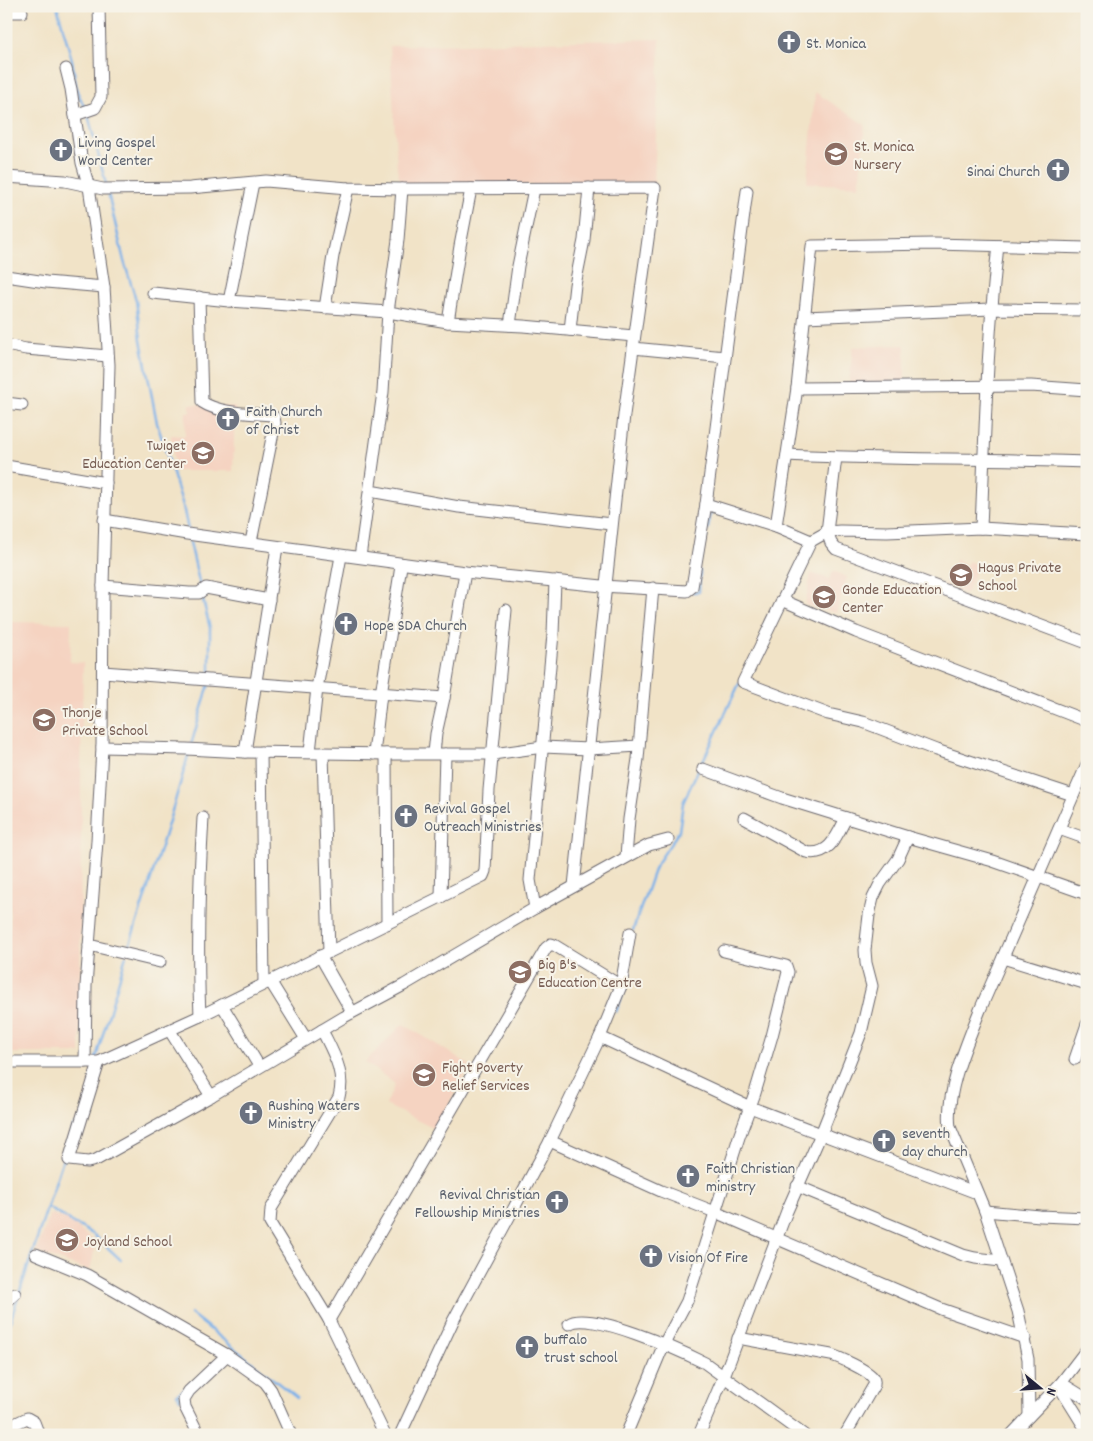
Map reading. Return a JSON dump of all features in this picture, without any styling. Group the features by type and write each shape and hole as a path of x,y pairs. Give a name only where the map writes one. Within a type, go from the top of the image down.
{"street":[{"path":"75,115 95,108 100,97 99,6"},
{"path":"6,12 22,12"},
{"path":"66,69 82,163 89,187 104,287 108,356 102,747 85,994 85,1062"},
{"path":"6,177 65,181 103,189 190,188 266,181 348,188 402,189 655,188 634,336 611,524 574,886"},
{"path":"229,301 253,183"},
{"path":"325,308 348,188"},
{"path":"570,330 575,285 584,240 589,188"},
{"path":"360,557 383,392 388,312 398,240 402,189"},
{"path":"448,322 458,254 471,189"},
{"path":"510,326 518,266 534,189"},
{"path":"104,520 277,547 465,572 606,586 687,591 692,587 706,504 747,191"},
{"path":"776,526 797,388 812,246 934,244 1087,248"},
{"path":"980,528 991,308 998,246"},
{"path":"6,276 46,282 104,287"},
{"path":"153,293 229,301 388,312 448,322 634,336"},
{"path":"199,297 202,402 211,407 274,417 275,423 264,485 251,542"},
{"path":"805,317 991,308 1087,310"},
{"path":"6,346 108,356"},
{"path":"633,348 725,357"},
{"path":"797,388 1032,386 1087,390"},
{"path":"6,403 22,406"},
{"path":"787,455 1087,462"},
{"path":"836,457 827,532 831,543 836,549 1087,643"},
{"path":"6,466 106,483"},
{"path":"370,491 459,507 611,524"},
{"path":"706,504 776,526 811,541"},
{"path":"1073,795 936,750 863,722 828,714 743,682 811,541 827,532 980,528 1087,534"},
{"path":"245,752 277,547"},
{"path":"310,752 318,688 341,556"},
{"path":"374,754 381,694 401,566 404,564"},
{"path":"440,897 439,753 436,734 444,698 465,572"},
{"path":"535,908 530,880 543,748 555,581"},
{"path":"103,586 189,593 199,593 206,588 268,600"},
{"path":"626,857 639,746 653,588"},
{"path":"782,600 856,632 1087,721"},
{"path":"6,1062 99,1062 170,1031 480,879 484,874 506,610"},
{"path":"103,672 444,698"},
{"path":"102,747 245,752 493,754 543,748 589,749 639,746"},
{"path":"261,752 263,804 262,942 267,982 306,1039"},
{"path":"323,753 325,954 352,1012"},
{"path":"386,754 387,924"},
{"path":"1029,1416 1030,1373 1024,1338 1013,1295 985,1211 950,1127 949,1110 965,1050 1087,764"},
{"path":"704,769 782,798 993,861 1087,894"},
{"path":"200,1016 198,903 203,818"},
{"path":"744,818 806,852 815,854 831,844 846,818"},
{"path":"1058,829 1087,840"},
{"path":"699,1435 724,1376 797,1186 821,1134 858,1040 872,986 866,962 869,914 873,898 880,884 898,859 908,837"},
{"path":"99,1062 69,1160 88,1162 96,1160 211,1096 352,1012 404,985 574,886 649,845 668,840"},
{"path":"400,1435 453,1321 550,1141 600,1037 621,986 630,933"},
{"path":"329,1320 546,948 551,944 554,945 621,986"},
{"path":"89,945 160,962"},
{"path":"626,1435 664,1344 687,1301 774,1029 788,968 724,950"},
{"path":"1003,958 1087,984"},
{"path":"222,1005 259,1066"},
{"path":"1075,1059 1086,1029"},
{"path":"322,1030 338,1066 342,1088 339,1097 271,1209 269,1218 270,1223 329,1320 385,1435"},
{"path":"170,1031 211,1096"},
{"path":"600,1037 750,1107 977,1193"},
{"path":"550,1141 654,1188 715,1212 941,1309 1024,1338"},
{"path":"797,1186 963,1255 1001,1261"},
{"path":"985,1211 1087,1218"},
{"path":"36,1254 87,1275 227,1355 265,1382 271,1390 291,1435"},
{"path":"569,1324 577,1320 614,1327 664,1344 705,1363 804,1435"},
{"path":"738,1338 831,1355 845,1360 872,1376 875,1380 874,1385 848,1434"},
{"path":"1011,1435 1060,1385 1087,1349"},
{"path":"199,1435 185,1407 184,1398 227,1355"},
{"path":"1060,1385 1087,1399"},
{"path":"1060,1385 1087,1431"},
{"path":"6,1428 31,1419 39,1435"}],"shaded area":[{"path":"660,39 654,183 402,187 397,169 390,46"},
{"name":"St. Monica Nursery","path":"815,92 865,125 859,186 807,183"},
{"path":"905,345 905,381 877,384 851,384 849,382 853,347"},
{"name":"Twiget Education Center","path":"190,404 235,407 233,471 175,471 171,435 185,436 186,412 190,412"},
{"name":"Hagus Private School","path":"956,559 967,565 968,561 978,565 966,594 944,585"},
{"name":"Gonde Education Center","path":"833,571 847,577 836,613 805,605 811,573 829,579 829,581"},
{"path":"6,622 71,623 70,662 83,663 80,1053 6,1053 6,926 10,926 9,777 6,777"},
{"name":"Fight Poverty Relief Services","path":"403,1024 470,1065 435,1129 386,1105 395,1084 365,1062"},
{"name":"Joyland School","path":"51,1214 67,1220 96,1243 90,1271 36,1252"}],"waterway":[{"path":"57,6 72,60 77,91 85,108"},
{"path":"88,115 106,184"},
{"path":"108,193 124,261 136,300 141,340 157,423 183,506 188,530"},
{"path":"708,529 710,517 714,511"},
{"path":"189,538 200,586"},
{"path":"693,592 699,592 700,571"},
{"path":"202,596 210,628 210,677"},
{"path":"191,745 209,684"},
{"path":"701,765 739,684"},
{"path":"128,950 189,752"},
{"path":"633,930 655,867 679,831 683,803 698,770"},
{"path":"96,1058 126,956"},
{"path":"616,1012 622,996"},
{"path":"557,1142 564,1124"},
{"path":"6,1334 74,1125"},
{"path":"47,1207 94,1235 121,1260"},
{"path":"191,1314 297,1398"},
{"path":"180,1399 177,1394 185,1389"}],"place":[{"name":"St. Monica","path":"789,42"},
{"name":"Living Gospel Word Center","path":"61,150"},
{"name":"St. Monica Nursery","path":"836,154"},
{"name":"Sinai Church","path":"1058,170"},
{"name":"Faith Church of Christ","path":"228,419"},
{"name":"Twiget Education Center","path":"203,453"},
{"name":"Hagus Private School","path":"961,575"},
{"name":"Gonde Education Center","path":"824,597"},
{"name":"Hope SDA Church","path":"346,624"},
{"name":"Thonje Private School","path":"44,720"},
{"name":"Revival Gospel Outreach Ministries","path":"406,816"},
{"name":"Big B's Education Centre","path":"520,972"},
{"name":"Fight Poverty Relief Services","path":"424,1075"},
{"name":"Rushing Waters Ministry","path":"251,1113"},
{"name":"seventh day church","path":"884,1141"},
{"name":"Faith Christian ministry","path":"688,1176"},
{"name":"Revival Christian Fellowship Ministries","path":"557,1202"},
{"name":"Joyland School","path":"67,1240"},
{"name":"Vision Of Fire","path":"651,1256"},
{"name":"buffalo trust school","path":"527,1347"}]}
